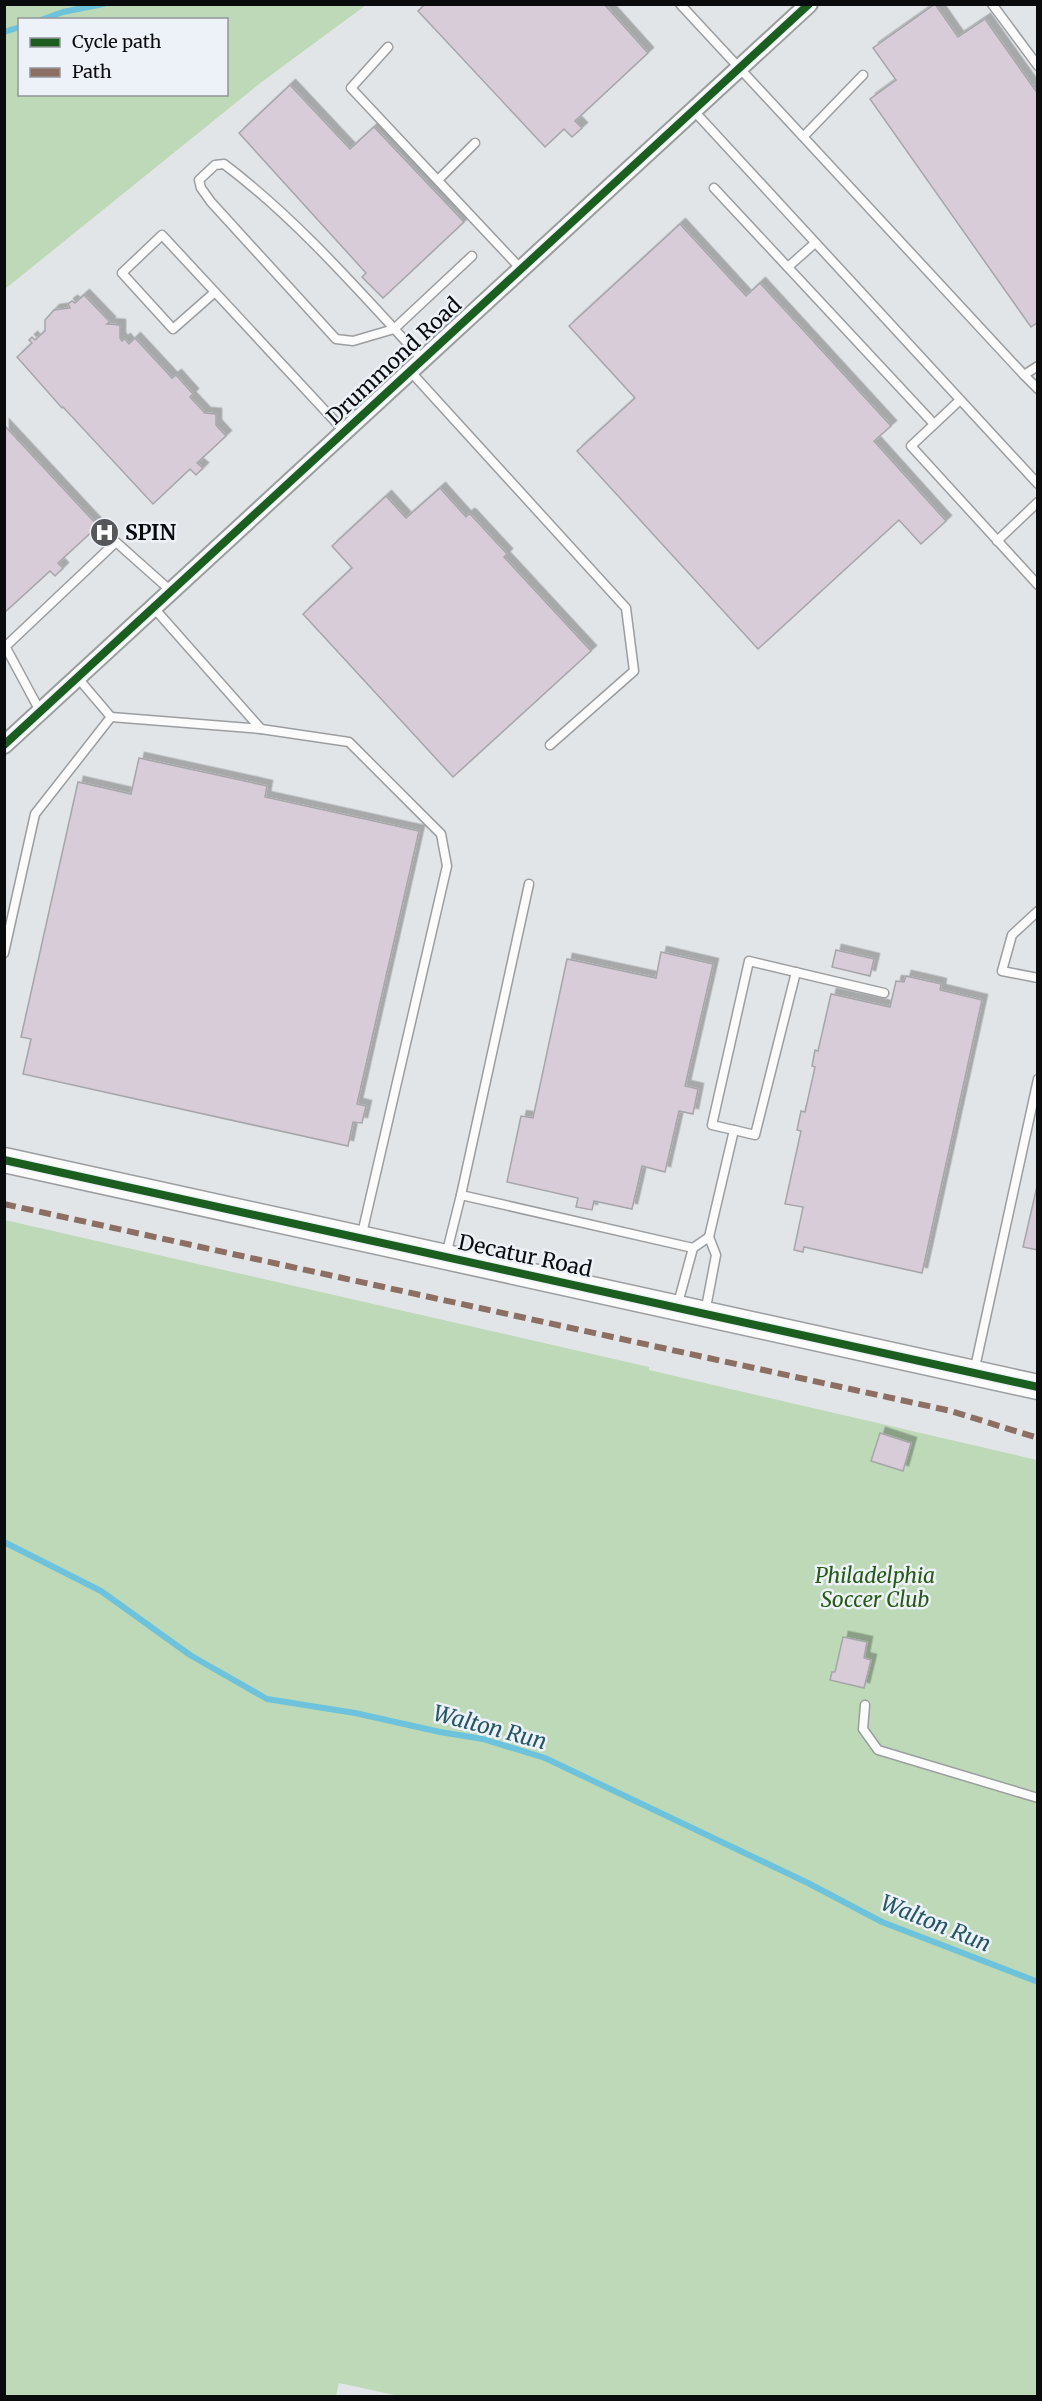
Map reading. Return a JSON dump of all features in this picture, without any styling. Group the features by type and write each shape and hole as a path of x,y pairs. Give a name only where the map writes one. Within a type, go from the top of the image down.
{"street":[{"name":"Drummond Road","path":"5,745 76,677 808,5"},
{"name":"Decatur Road","path":"4,1160 1038,1387"}],"lane":[{"path":"680,4 1038,389"},
{"path":"992,4 1038,66"},
{"path":"388,47 351,88 521,269"},
{"path":"804,136 863,75"},
{"path":"694,111 1038,484"},
{"path":"438,180 475,143"},
{"path":"423,360 394,329 336,267 245,180 224,164 215,165 199,180 201,188 211,202 336,339 353,341 394,329 472,255"},
{"path":"714,188 934,424"},
{"path":"215,292 173,329 122,273 162,235 215,292 344,431"},
{"path":"788,267 815,243"},
{"path":"1024,375 1038,366"},
{"path":"410,371 626,608 634,671 550,745"},
{"path":"960,400 911,446 1038,585"},
{"path":"997,541 1038,502"},
{"path":"40,711 5,645 116,542 171,591"},
{"path":"153,607 261,729"},
{"path":"76,677 111,717 261,729 349,742 441,834 447,866 361,1238"},
{"path":"4,953 35,814 111,717"},
{"path":"446,1257 462,1195 530,884"},
{"path":"1038,910 1012,935 1002,971 1038,978"},
{"path":"796,972 755,1135 712,1125 749,961 796,972 884,993"},
{"path":"974,1373 1038,1079"},
{"path":"705,1314 716,1255 709,1237 734,1130"},
{"path":"462,1195 693,1248"},
{"path":"677,1308 693,1248 709,1237"},
{"path":"866,1705 863,1729 878,1750 1038,1798"}],"green space":[{"path":"5,4 366,4 259,84 5,289"},
{"name":"Philadelphia Soccer Club","path":"5,1220 649,1367 649,1370 1037,1460 1037,2396 399,2396 339,2383 336,2396 5,2396"}],"building":[{"path":"425,4 604,4 648,53 575,121 582,128 572,137 564,129 545,147 418,11"},
{"path":"935,4 958,37 985,19 1038,94 1038,322 1031,327 870,99 896,80 873,48"},
{"path":"290,85 350,149 374,127 464,222 383,298 362,277 366,273 239,133"},
{"path":"680,224 746,296 760,283 891,426 874,441 946,521 921,544 899,520 758,649 577,451 635,398 569,326"},
{"path":"84,295 110,322 107,324 120,325 122,341 125,339 129,344 135,338 172,378 176,375 193,394 190,397 205,413 216,414 216,425 226,436 197,463 203,468 196,475 190,469 153,504 17,357 32,343 29,340 32,337 35,340 45,331 45,320 54,310 70,308 68,304 72,301 75,303"},
{"path":"4,425 98,526 58,563 63,568 55,576 50,571 4,613"},
{"path":"440,488 466,517 471,515 507,554 504,557 591,651 453,777 303,614 352,568 332,546 386,496 406,518"},
{"path":"139,758 267,786 265,797 419,831 357,1104 366,1106 362,1123 353,1122 348,1146 23,1074 31,1039 21,1037 78,782 131,794"},
{"path":"836,950 874,959 870,976 832,967"},
{"path":"661,952 713,964 685,1086 698,1089 693,1114 679,1111 665,1172 642,1166 632,1209 594,1201 592,1210 576,1207 578,1198 507,1182 521,1116 533,1118 567,959 656,978"},
{"path":"906,976 941,984 940,990 982,1000 922,1273 804,1247 803,1252 794,1250 803,1207 785,1204 801,1131 797,1130 801,1111 805,1112 815,1067 812,1066 815,1050 818,1051 831,994 890,1007 896,981 904,982"},
{"path":"1038,1182 1038,1250 1023,1247"},
{"path":"880,1433 911,1443 903,1471 871,1461"},
{"path":"843,1637 867,1642 864,1658 871,1660 864,1688 830,1680 832,1672 835,1672"}],"waterway":[{"name":"Walton Run","path":"46,18 63,12 103,4"},
{"name":"Walton Run","path":"4,32 18,28"},
{"name":"Walton Run","path":"4,1542 101,1591 190,1655 267,1699 355,1713 483,1739 545,1758 808,1883 882,1922 1038,1982"}],"marked path":[{"path":"4,1204 951,1411 1038,1438"}],"cycle path":[{"path":"4,745 809,4"},
{"path":"4,1160 1038,1387"}],"place":[{"name":"SPIN","path":"104,533"}]}
